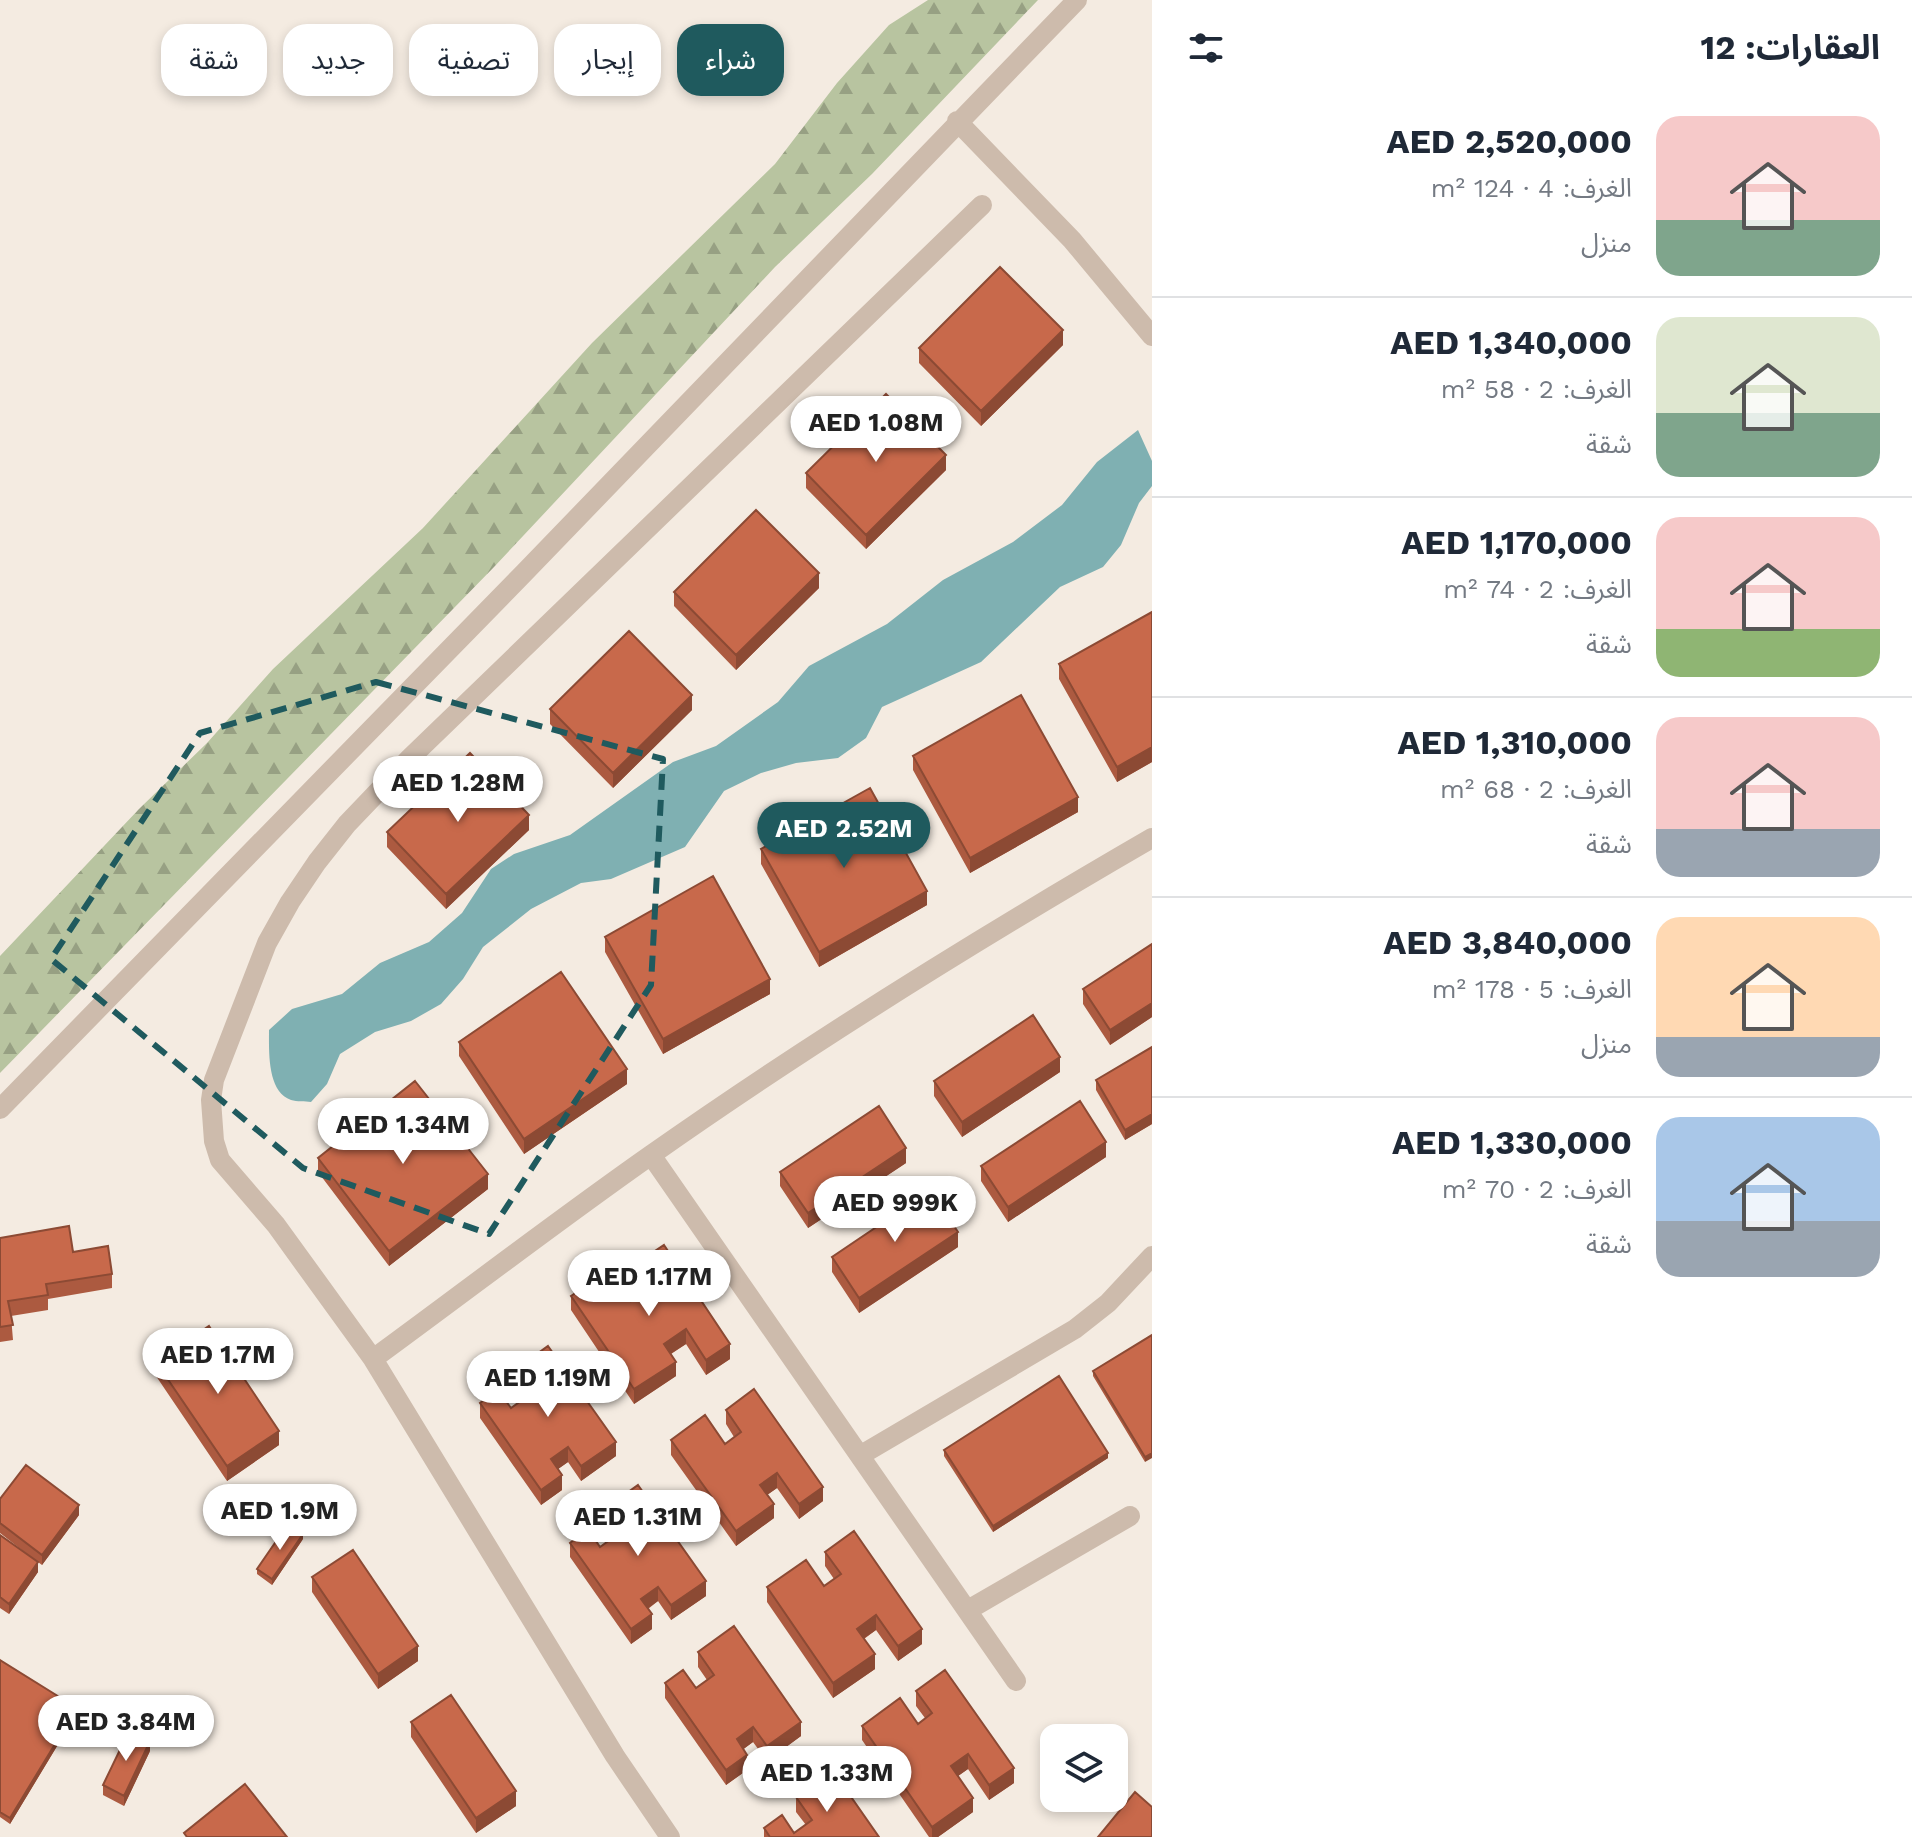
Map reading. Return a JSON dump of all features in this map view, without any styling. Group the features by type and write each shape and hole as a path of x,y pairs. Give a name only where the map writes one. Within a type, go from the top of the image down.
{"street":[{"path":"0,1109 1077,0"},
{"path":"957,121 1072,240 1152,336"},
{"path":"670,1837 615,1756 373,1359 276,1225 220,1160 214,1141 211,1100 214,1080 267,943 290,902 317,862 379,789 982,205"},
{"path":"373,1359 651,1155 820,1041 993,931 1152,838"},
{"path":"651,1155 1016,1681"},
{"path":"861,1455 1075,1329 1108,1303 1152,1256"},
{"path":"968,1610 1130,1516"}],"highlighted area":[{"path":"376,682 663,759 651,985 489,1234 303,1168 51,959 200,733"}],"green space":[{"path":"928,0 1038,0 872,174 775,267 494,567 0,1073 0,956 139,809 207,743 273,669 423,528 592,343 775,164 837,83 889,25"}],"water":[{"path":"1138,430 1152,461 1152,486 1139,503 1121,545 1103,567 1060,587 981,662 882,707 866,738 838,758 796,763 761,773 724,791 685,847 611,879 581,883 531,909 483,947 463,979 441,1004 411,1021 375,1032 340,1054 327,1084 311,1102 291,1100 277,1089 271,1070 269,1030 292,1009 342,994 380,963 429,942 462,913 491,869 514,854 570,835 673,762 716,746 778,702 809,666 887,624 943,580 1013,542 1062,505 1097,462"}],"building":[{"path":"1000,267 1063,330 981,411 919,348"},
{"path":"886,394 946,455 866,535 806,473"},
{"path":"756,510 819,573 736,655 674,592"},
{"path":"1152,612 1152,747 1117,767 1059,664"},
{"path":"629,631 692,695 613,773 550,709"},
{"path":"1021,695 1078,797 970,858 913,756"},
{"path":"470,753 529,815 446,894 387,832"},
{"path":"870,788 927,891 819,952 761,849"},
{"path":"713,876 770,979 663,1039 605,937"},
{"path":"1152,944 1152,1003 1110,1030 1083,989"},
{"path":"561,972 627,1069 524,1139 459,1042"},
{"path":"1033,1015 1060,1057 962,1122 934,1081"},
{"path":"1152,1047 1152,1114 1125,1130 1096,1080"},
{"path":"415,1081 488,1174 389,1251 318,1158"},
{"path":"1080,1101 1106,1142 1008,1207 981,1166"},
{"path":"879,1106 906,1148 808,1213 780,1172"},
{"path":"930,1191 958,1232 859,1298 832,1257"},
{"path":"69,1226 73,1252 108,1246 112,1274 46,1284 48,1295 8,1301 13,1325 0,1327 0,1238"},
{"path":"664,1245 730,1344 706,1360 686,1329 664,1344 676,1362 634,1389 571,1296 611,1269 631,1301 649,1289 634,1265"},
{"path":"209,1326 279,1431 227,1466 156,1362"},
{"path":"1152,1335 1152,1453 1145,1457 1093,1371"},
{"path":"548,1346 616,1442 581,1466 568,1447 551,1459 562,1475 541,1490 480,1403 498,1390 511,1408 529,1395 512,1372"},
{"path":"1059,1376 1108,1453 993,1526 944,1450"},
{"path":"754,1389 823,1487 799,1504 777,1473 760,1485 774,1504 736,1531 671,1440 705,1415 725,1444 741,1432 726,1410"},
{"path":"26,1465 79,1505 42,1555 0,1523 0,1499"},
{"path":"638,1485 706,1581 671,1605 658,1587 641,1599 652,1614 631,1629 570,1543 588,1529 600,1547 618,1534 602,1511"},
{"path":"288,1524 303,1534 272,1579 257,1569"},
{"path":"854,1531 922,1629 898,1646 876,1615 857,1629 875,1654 833,1683 767,1587 806,1560 824,1586 841,1574 825,1552"},
{"path":"0,1535 38,1562 9,1604 0,1597"},
{"path":"353,1550 418,1646 378,1674 312,1577"},
{"path":"734,1626 801,1722 767,1746 753,1727 737,1739 747,1755 726,1770 665,1683 683,1670 696,1688 714,1675 698,1652"},
{"path":"0,1660 77,1708 10,1818 0,1812"},
{"path":"945,1670 1014,1768 989,1785 968,1754 951,1766 973,1798 932,1827 862,1726 900,1698 918,1724 932,1713 916,1691"},
{"path":"451,1695 516,1791 476,1818 411,1722"},
{"path":"129,1731 150,1741 124,1796 103,1785"},
{"path":"833,1771 879,1837 770,1837 764,1828 782,1815 794,1833 812,1820 796,1797"},
{"path":"245,1784 287,1837 187,1837 184,1833"},
{"path":"1135,1792 1152,1807 1152,1837 1098,1837 1119,1812 1128,1812 1128,1801"}]}
